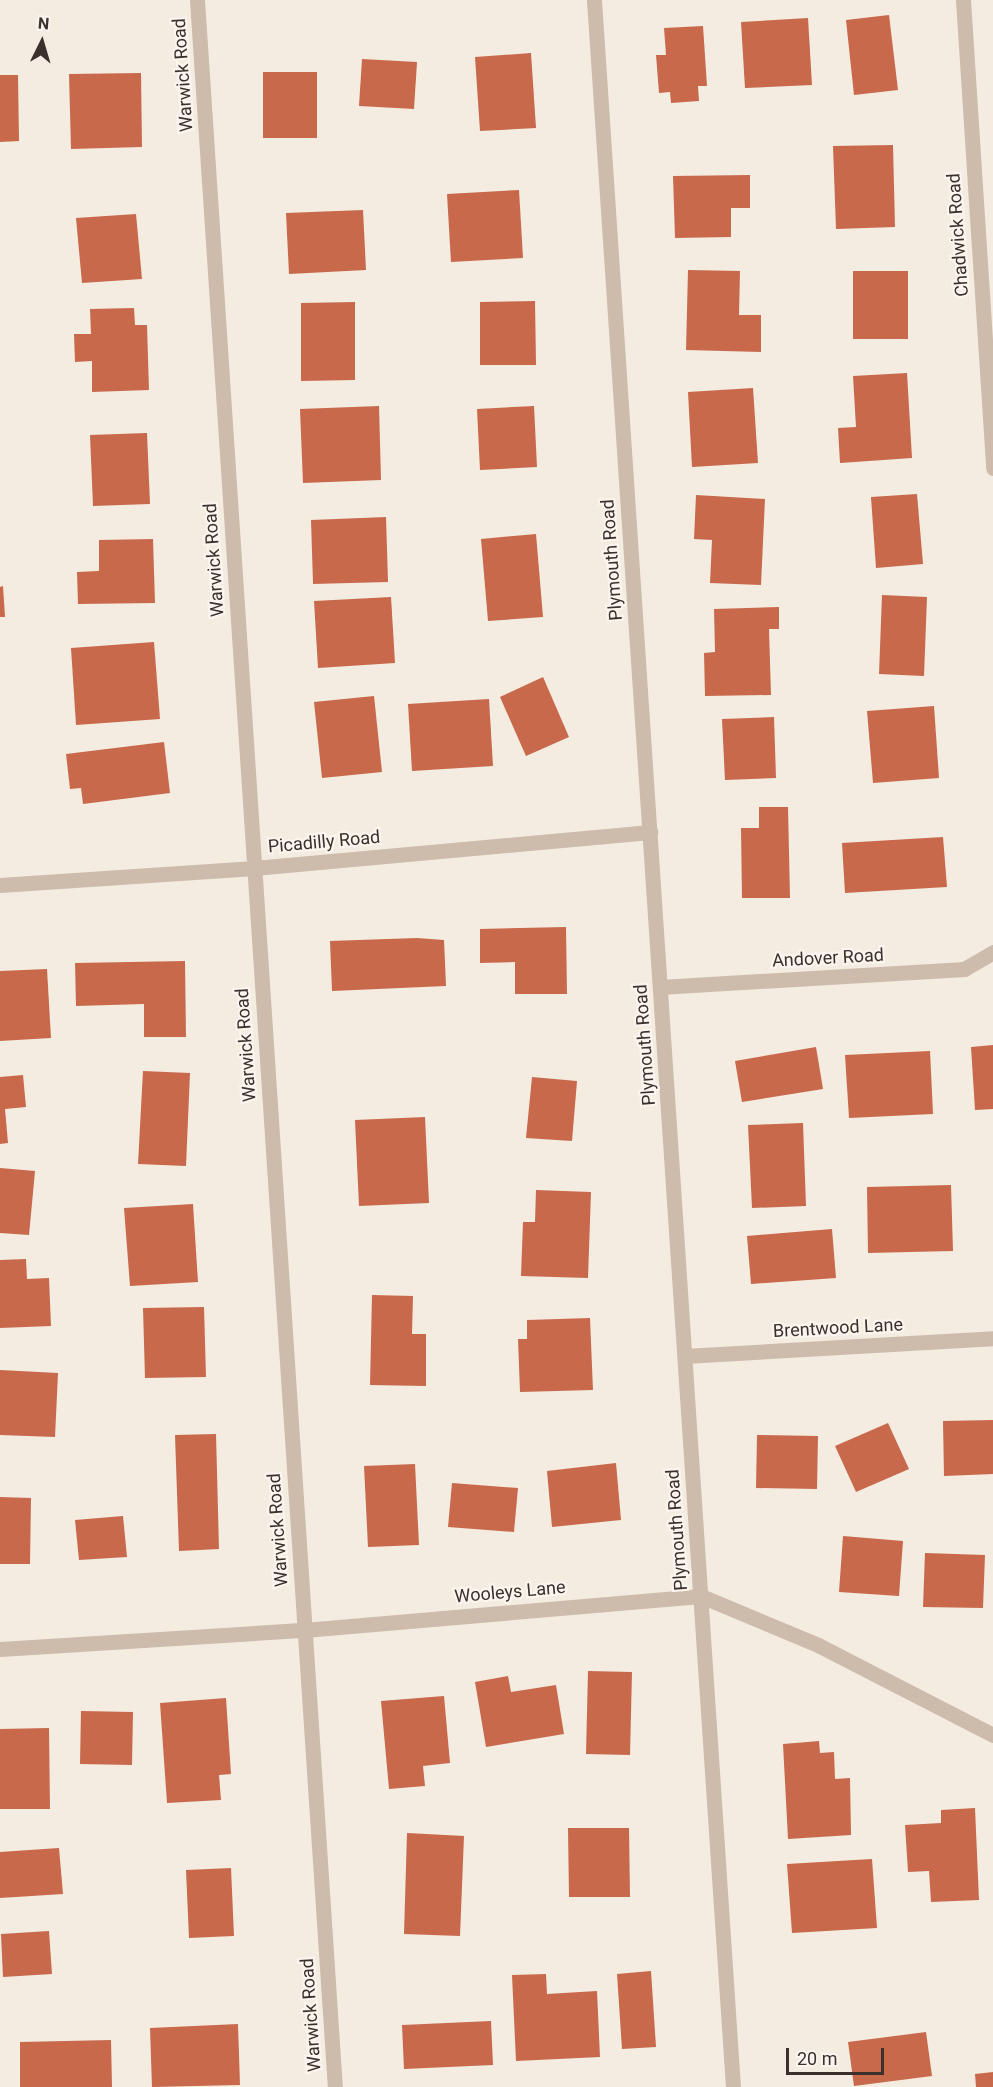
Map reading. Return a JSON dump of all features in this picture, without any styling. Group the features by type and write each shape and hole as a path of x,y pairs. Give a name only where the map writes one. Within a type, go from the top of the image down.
{"street":[{"name":"Warwick Road","path":"197,0 335,2087"},
{"name":"Plymouth Road","path":"594,0 733,2087"},
{"name":"Chadwick Road","path":"963,0 993,468"},
{"name":"Picadilly Road","path":"0,885 254,868 650,832"},
{"name":"Andover Road","path":"660,987 964,969 993,952"},
{"name":"Brentwood Lane","path":"685,1356 993,1338"},
{"name":"Wooleys Lane","path":"0,1649 304,1629 701,1596 818,1646 993,1735"}],"building":[{"path":"889,15 898,90 854,95 846,20"},
{"path":"808,18 812,85 745,88 741,22"},
{"path":"703,26 707,86 698,86 699,101 671,103 670,92 659,93 656,55 666,55 664,28"},
{"path":"531,53 536,128 480,131 475,57"},
{"path":"362,59 417,62 414,109 359,106"},
{"path":"263,72 317,72 317,138 263,138"},
{"path":"141,73 142,147 71,149 69,74"},
{"path":"0,75 18,75 19,141 0,142"},
{"path":"893,145 895,227 836,229 833,146"},
{"path":"750,175 750,208 731,208 731,237 675,238 673,176"},
{"path":"519,190 523,258 451,262 447,194"},
{"path":"363,210 366,270 289,274 286,213"},
{"path":"136,214 142,279 82,283 76,218"},
{"path":"688,270 740,271 739,315 761,315 761,352 686,350"},
{"path":"853,271 908,271 908,339 853,339"},
{"path":"535,301 536,365 480,365 480,302"},
{"path":"355,302 355,380 301,381 301,303"},
{"path":"134,308 135,325 147,325 149,390 92,392 92,361 75,362 74,334 91,334 90,309"},
{"path":"907,373 912,458 840,463 838,428 856,427 853,376"},
{"path":"753,388 758,463 692,467 688,392"},
{"path":"379,406 381,480 303,483 300,409"},
{"path":"534,406 537,467 480,470 477,409"},
{"path":"147,433 150,504 93,506 90,435"},
{"path":"917,494 923,564 876,568 871,497"},
{"path":"696,495 765,499 761,585 710,583 712,540 694,539"},
{"path":"386,517 388,582 313,584 311,520"},
{"path":"536,534 543,617 488,621 481,539"},
{"path":"153,539 155,603 78,604 77,572 99,571 99,540"},
{"path":"3,586 5,617 0,617 0,587"},
{"path":"882,595 927,597 924,676 879,674"},
{"path":"391,597 395,663 318,668 314,601"},
{"path":"779,607 779,629 769,629 771,695 705,696 704,653 715,652 714,609"},
{"path":"154,642 160,719 76,725 71,648"},
{"path":"543,677 569,737 526,756 500,697"},
{"path":"374,696 382,772 322,778 314,702"},
{"path":"489,699 493,766 412,771 408,704"},
{"path":"934,706 939,778 873,783 867,711"},
{"path":"774,717 776,778 725,780 722,719"},
{"path":"164,742 170,793 83,804 81,788 70,789 66,754"},
{"path":"759,807 788,807 790,898 742,898 741,828 759,828"},
{"path":"943,837 947,887 845,893 842,843"},
{"path":"566,927 567,994 515,994 515,962 480,963 480,929"},
{"path":"417,938 444,940 446,986 332,991 330,941"},
{"path":"185,961 186,1037 144,1037 144,1004 76,1006 75,963"},
{"path":"47,969 51,1038 0,1041 0,971"},
{"path":"993,1045 993,1109 975,1110 971,1047"},
{"path":"816,1047 823,1089 742,1102 735,1061"},
{"path":"930,1051 933,1114 849,1118 845,1055"},
{"path":"143,1071 190,1073 186,1166 138,1164"},
{"path":"23,1075 26,1107 5,1109 8,1143 0,1144 0,1077"},
{"path":"532,1077 577,1081 572,1141 526,1138"},
{"path":"425,1117 429,1203 359,1206 355,1120"},
{"path":"803,1123 806,1206 752,1208 748,1125"},
{"path":"0,1168 35,1171 29,1235 0,1233"},
{"path":"951,1185 953,1251 868,1253 867,1187"},
{"path":"536,1190 591,1192 588,1278 521,1276 523,1222 535,1222"},
{"path":"193,1204 198,1282 130,1286 124,1208"},
{"path":"832,1229 836,1278 751,1284 747,1236"},
{"path":"26,1259 27,1279 49,1278 51,1326 0,1328 0,1260"},
{"path":"372,1295 413,1296 412,1334 426,1334 426,1386 370,1385"},
{"path":"204,1307 206,1377 145,1378 143,1308"},
{"path":"590,1318 593,1390 520,1392 518,1339 527,1339 527,1320"},
{"path":"0,1370 58,1373 55,1437 0,1435"},
{"path":"993,1420 993,1474 944,1476 943,1421"},
{"path":"888,1423 909,1469 856,1492 835,1446"},
{"path":"216,1434 219,1549 179,1551 175,1435"},
{"path":"757,1435 818,1436 817,1489 756,1488"},
{"path":"616,1463 621,1520 552,1527 547,1471"},
{"path":"415,1464 419,1545 368,1547 364,1466"},
{"path":"452,1483 518,1488 514,1532 448,1527"},
{"path":"0,1497 31,1498 30,1564 0,1564"},
{"path":"123,1516 127,1557 79,1560 75,1520"},
{"path":"843,1536 903,1541 899,1596 839,1592"},
{"path":"925,1553 985,1555 983,1608 923,1607"},
{"path":"588,1671 632,1672 630,1755 586,1754"},
{"path":"508,1676 511,1692 556,1685 564,1734 486,1747 475,1682"},
{"path":"444,1696 450,1763 423,1766 425,1786 389,1789 381,1701"},
{"path":"226,1698 231,1774 219,1775 221,1800 167,1803 160,1703"},
{"path":"81,1711 133,1712 132,1765 80,1764"},
{"path":"49,1728 50,1809 0,1809 0,1729"},
{"path":"819,1741 820,1753 834,1752 835,1779 850,1778 851,1835 788,1839 783,1744"},
{"path":"975,1808 979,1900 931,1902 929,1871 908,1872 905,1825 941,1823 941,1810"},
{"path":"568,1828 629,1828 630,1897 569,1897"},
{"path":"407,1833 464,1836 460,1936 404,1934"},
{"path":"59,1848 63,1894 0,1898 0,1852"},
{"path":"872,1859 877,1928 792,1933 787,1864"},
{"path":"231,1868 234,1936 189,1938 186,1870"},
{"path":"49,1931 52,1974 3,1977 1,1934"},
{"path":"651,1971 656,2047 622,2049 617,1974"},
{"path":"546,1974 547,1994 597,1991 600,2057 516,2061 512,1975"},
{"path":"491,2021 493,2065 404,2069 402,2025"},
{"path":"238,2024 240,2085 152,2087 150,2028"},
{"path":"926,2032 932,2076 854,2086 848,2042"},
{"path":"111,2040 112,2087 20,2087 20,2042"},
{"path":"993,2072 993,2087 976,2087 975,2074"}]}
